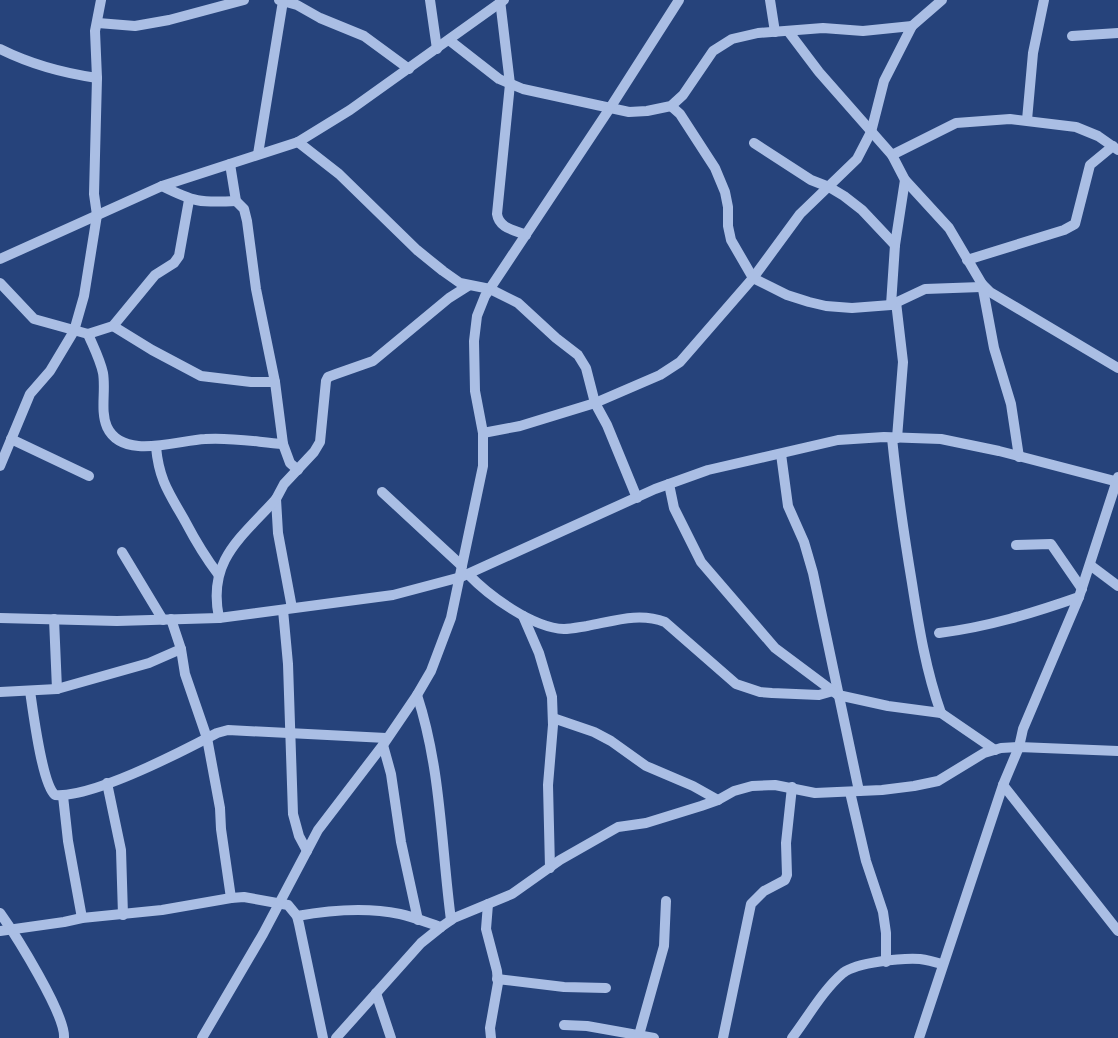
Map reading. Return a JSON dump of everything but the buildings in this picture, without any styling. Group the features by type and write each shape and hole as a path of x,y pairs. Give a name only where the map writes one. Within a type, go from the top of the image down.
{"street":[{"path":"0,466 30,394 50,371 74,331 84,296 97,215 94,194 97,78 95,31 101,0"},
{"path":"98,23 135,26 169,20 244,0"},
{"path":"430,0 437,49"},
{"path":"202,1038 263,934 318,830 417,695 431,671 451,618 464,572 483,466 483,433 476,391 474,341 477,316 490,290 679,0"},
{"path":"770,0 775,32"},
{"path":"483,433 520,426 595,403 660,375 680,362 753,278 800,214 856,159 871,132 884,81 912,26 942,0"},
{"path":"1027,120 1033,53 1044,0"},
{"path":"258,154 281,1 298,3 320,18 364,36 409,69"},
{"path":"501,1 510,84 497,214 502,226 526,235"},
{"path":"0,259 162,186 298,142 350,110 501,1"},
{"path":"449,40 499,79 510,84 629,112 671,106 682,95 713,51 732,39 758,33 832,28 863,31 912,26"},
{"path":"788,31 819,72 892,155 905,180 949,228 982,286 994,348 1011,404 1019,457"},
{"path":"1072,36 1118,33"},
{"path":"0,49 43,68 65,74 97,78"},
{"path":"671,106 680,114 715,168 725,192 731,240 753,278 787,295 826,306 863,307 893,303 925,289 982,286 1118,368"},
{"path":"892,155 956,123 980,120 1027,120 1076,127 1098,136 1115,148 1090,165 1075,225 967,260"},
{"path":"298,142 339,174 417,250 460,283 490,290 518,303 578,355 585,368 595,403 607,425 637,498"},
{"path":"754,142 811,180 829,187 862,210 895,245"},
{"path":"230,164 236,201 244,209 247,221 256,289 275,382 283,444 290,463 298,470"},
{"path":"905,180 895,245 893,303 903,362 895,438 898,498 930,682 941,713"},
{"path":"162,186 189,200 236,201"},
{"path":"0,283 34,319 88,334 113,326 155,275 174,263 179,256 189,200"},
{"path":"219,618 215,601 218,574 234,544 276,500 284,484 314,452 320,442 328,377 373,361 449,298 468,286"},
{"path":"113,326 165,358 184,365 201,376 251,382 275,382"},
{"path":"88,334 103,372 104,413 107,428 124,442 137,447 156,447 204,439 283,444"},
{"path":"0,618 117,621 219,618 393,595 464,572 669,484 708,470 838,440 895,438 941,440 1117,480 1080,593 1023,729 1019,747 1003,785 942,963 919,1038"},
{"path":"11,439 89,476"},
{"path":"156,447 158,466 165,488 201,553 218,574"},
{"path":"781,454 788,506 804,542 813,573 866,861 884,912 886,962"},
{"path":"669,484 674,508 701,562 775,648 836,693"},
{"path":"382,492 464,572 523,616 563,629 613,620 652,617 665,622 736,684 760,692 819,695 836,693 888,706 941,713 995,750"},
{"path":"276,500 287,609 293,814 299,836 307,851"},
{"path":"1016,545 1051,544 1080,593"},
{"path":"122,552 167,620 182,649 185,674 207,738 220,808 231,898"},
{"path":"1090,565 1118,586"},
{"path":"939,633 974,629 1000,622 1080,593"},
{"path":"523,616 539,653 552,697 553,718 547,828 550,867"},
{"path":"54,619 57,689"},
{"path":"0,692 57,689 149,663 182,649"},
{"path":"30,691 36,736 47,785 55,795 63,796 131,774 217,733 228,730 290,732 384,741"},
{"path":"417,695 426,723 437,778 451,920"},
{"path":"553,718 594,732 646,766 693,786 718,800"},
{"path":"384,741 401,842 418,920"},
{"path":"336,1038 421,943 441,927 477,907 512,894 593,839 618,827 646,823 718,800 734,791 752,786 775,785 815,793 855,792 914,786 938,781 984,753 995,750 1019,747 1118,752"},
{"path":"107,783 121,850 123,915"},
{"path":"1003,785 1118,931"},
{"path":"723,1038 751,904 764,891 785,880 787,875 786,843 792,787"},
{"path":"63,796 68,841 82,918"},
{"path":"5,930 231,898 258,899 288,905 297,916 323,1038"},
{"path":"639,1035 663,946 666,901"},
{"path":"488,904 486,929 497,979 490,1028 491,1038"},
{"path":"297,916 325,911 350,910 401,914 441,927"},
{"path":"0,913 5,930 39,975 63,1027 64,1038"},
{"path":"792,1038 825,993 844,972 856,967 886,962 920,959 942,963"},
{"path":"497,979 564,987 606,988"},
{"path":"376,993 391,1038"},
{"path":"564,1025 587,1026 654,1038"}]}
